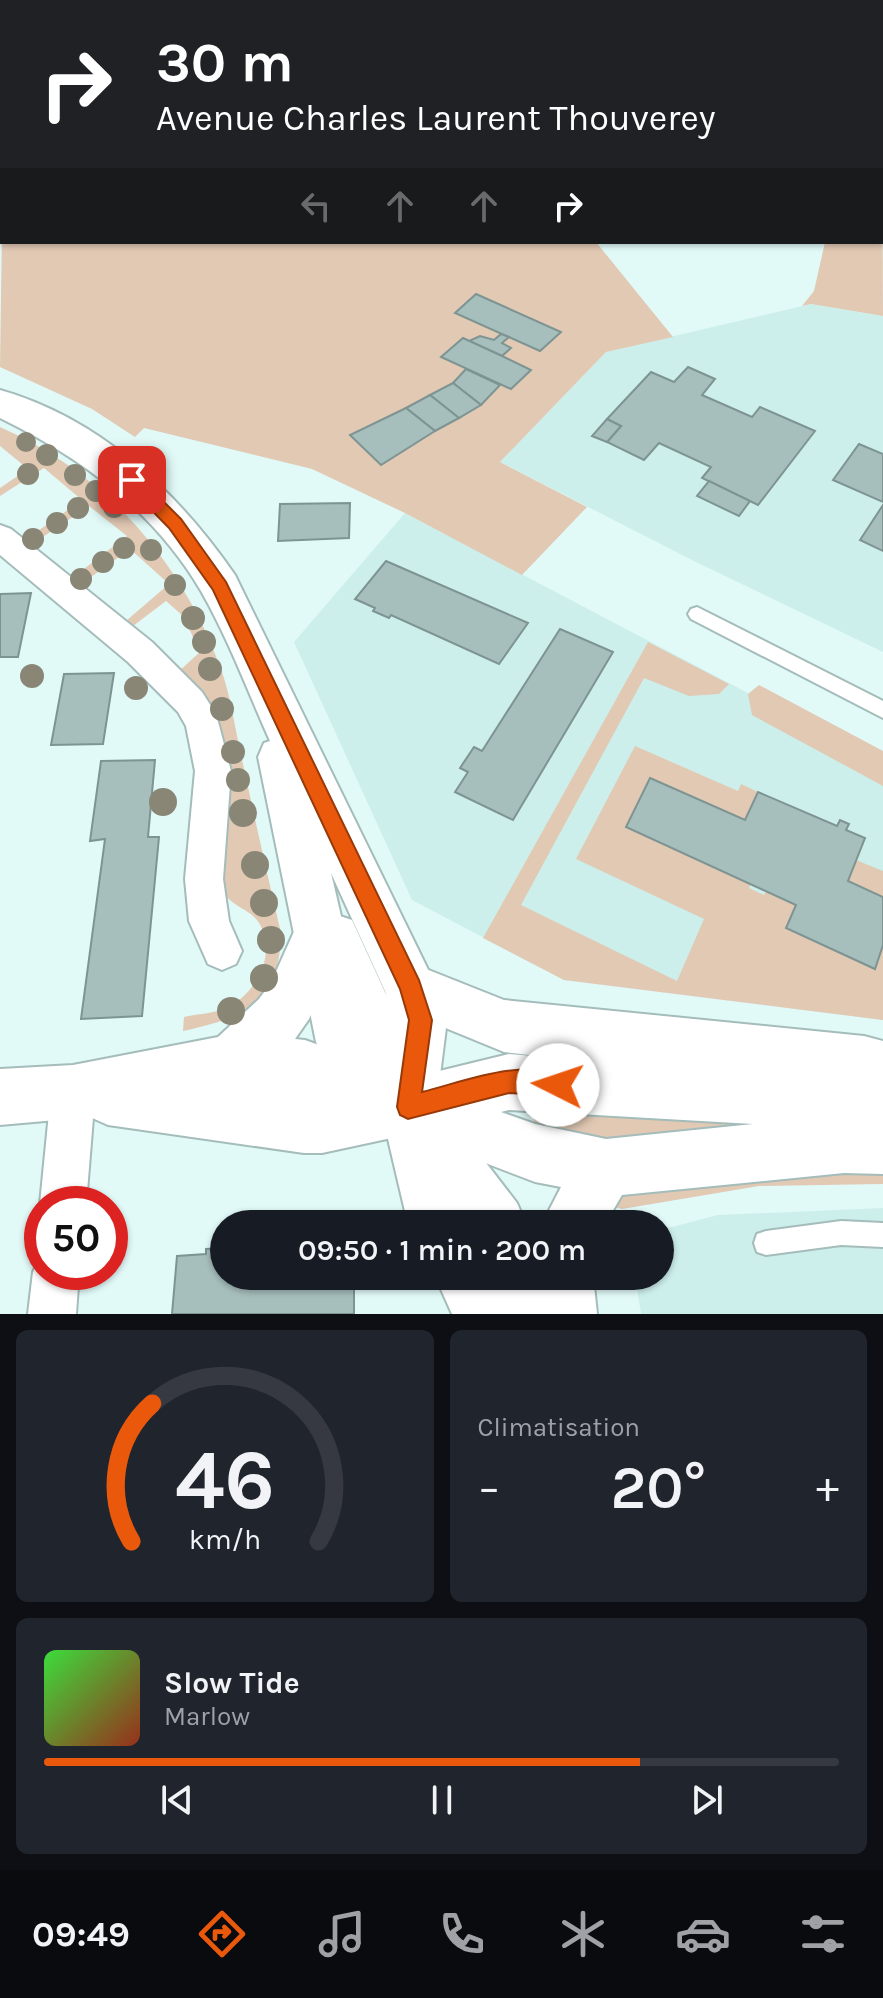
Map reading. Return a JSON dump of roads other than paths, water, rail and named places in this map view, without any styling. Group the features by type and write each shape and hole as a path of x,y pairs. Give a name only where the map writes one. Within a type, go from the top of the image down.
{"main road":[{"path":"0,403 87,448 132,480 191,543 220,586 411,988 420,1020 408,1107"},
{"path":"265,685 343,1042 408,1107 485,1210"},
{"path":"306,874 408,1107 434,1210"},
{"path":"232,1062 278,1018 290,1001 319,933"},
{"path":"411,988 504,1026 722,1046 883,1068"},
{"path":"0,1097 73,1093 232,1062 305,1067 535,1153 606,1168 844,1144 883,1145"},
{"path":"73,1093 304,1125 322,1125 408,1107 509,1082 700,1095 869,1100 883,1095"},
{"path":"580,1210 606,1168"},
{"path":"473,1290 486,1314"},
{"path":"530,1290 543,1314"},
{"path":"564,1290 566,1314"}],"street":[{"path":"0,537 140,652 190,702 203,724 213,771 204,879 209,921 222,951"},
{"path":"65,1186 73,1093"},
{"path":"52,1314 54,1290"}],"lane":[{"path":"697,614 883,710"},
{"path":"766,1243 841,1233 883,1235"}]}
